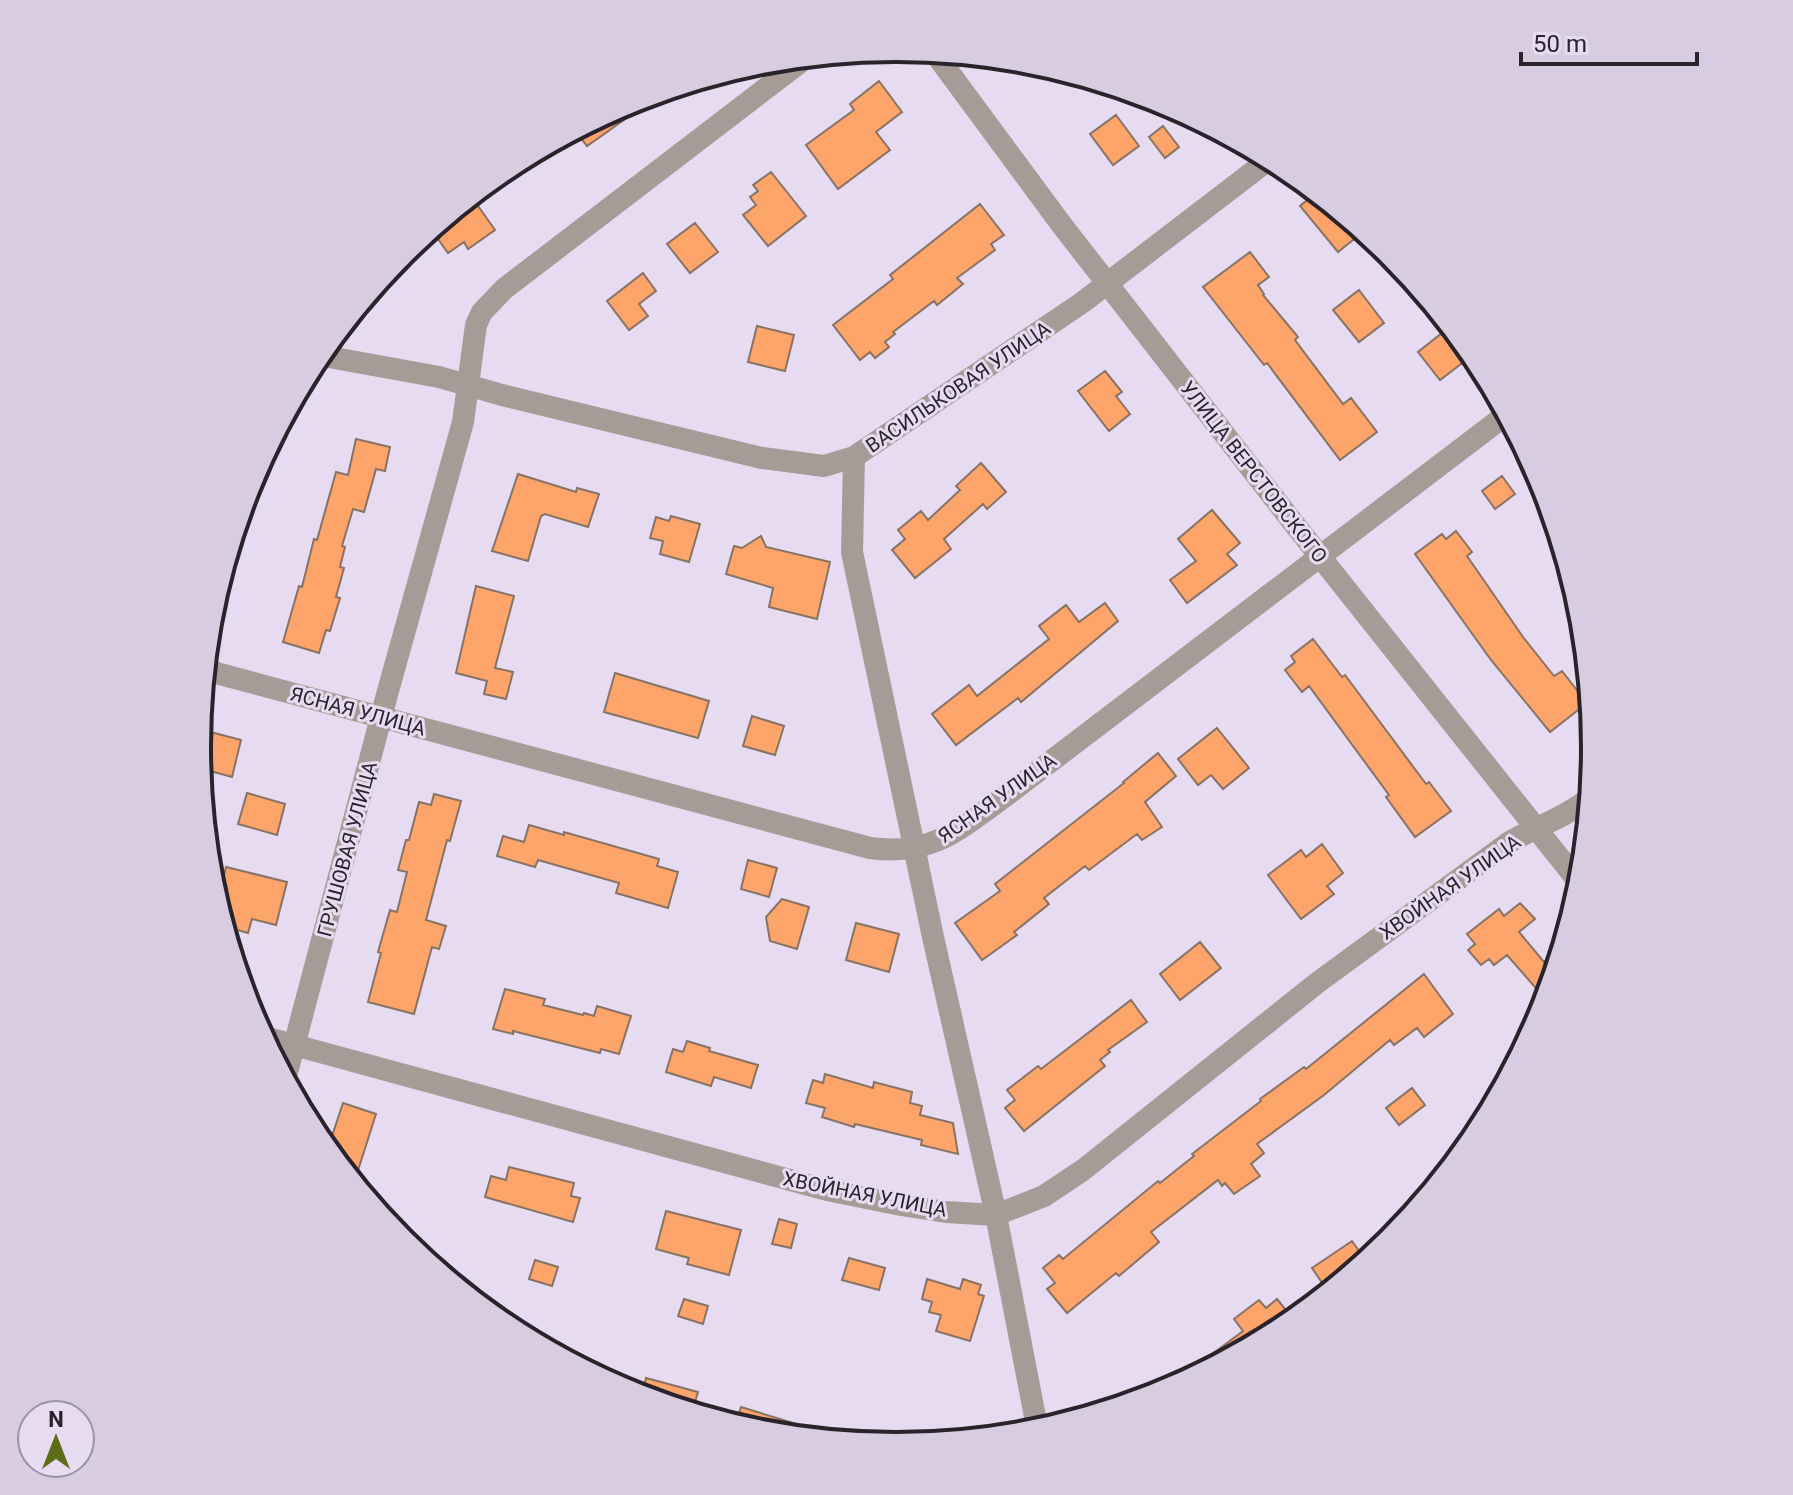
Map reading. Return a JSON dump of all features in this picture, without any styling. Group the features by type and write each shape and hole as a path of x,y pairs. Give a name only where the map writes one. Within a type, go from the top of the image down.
{"street":[{"name":"УЛИЦА ВЕРСТОВСКОГО","path":"942,63 1061,224 1571,872"},
{"name":"ГРУШОВАЯ УЛИЦА","path":"289,1065 463,422 476,325 482,312 504,289 789,71"},
{"name":"ВАСИЛЬКОВАЯ УЛИЦА","path":"333,358 439,377 762,458 824,466 854,457 1083,302 1259,167"},
{"name":"ЯСНАЯ УЛИЦА","path":"215,673 870,848 889,851 914,848 945,838 1004,797 1498,421"},
{"path":"854,457 852,552 996,1215 1035,1419"},
{"name":"ХВОЙНАЯ УЛИЦА","path":"277,1040 827,1190 946,1212 996,1215 1031,1203 1083,1170 1317,983 1508,843 1535,827 1570,814 1579,806"}],"building":[{"path":"879,81 902,112 876,132 890,150 838,189 806,145 854,110 850,104"},
{"path":"1116,115 1139,146 1113,165 1090,134"},
{"path":"629,116 587,146 582,139"},
{"path":"1163,126 1179,147 1165,158 1149,137"},
{"path":"771,172 806,216 768,246 743,215 756,205 750,197 758,191 753,185"},
{"path":"1308,200 1355,238 1338,252 1300,206"},
{"path":"980,204 1004,235 991,244 995,250 957,278 963,284 937,305 934,301 893,332 895,334 885,342 889,347 875,358 870,352 860,360 833,325 893,279 890,275"},
{"path":"478,205 495,230 468,249 464,242 448,253 438,239"},
{"path":"695,223 718,252 690,273 667,244"},
{"path":"1250,252 1269,277 1258,285 1263,295 1298,337 1295,340 1343,404 1351,398 1377,432 1340,460 1267,363 1264,365 1203,287"},
{"path":"643,273 656,291 639,304 648,316 629,330 607,301"},
{"path":"1359,290 1384,323 1359,342 1333,310"},
{"path":"757,326 794,335 785,371 748,362"},
{"path":"1442,333 1463,363 1440,380 1418,352"},
{"path":"1105,371 1122,392 1116,396 1130,414 1109,431 1078,391"},
{"path":"356,439 390,447 385,471 376,469 364,512 353,509 342,546 345,547 340,567 344,568 336,597 340,598 330,631 326,630 319,653 283,642 336,472 348,475"},
{"path":"981,463 1006,492 987,509 983,504 944,539 951,549 915,578 892,550 905,539 898,530 921,511 928,520 960,490 956,486"},
{"path":"518,474 576,492 577,488 599,494 588,527 545,514 541,516 528,561 492,551"},
{"path":"1502,476 1515,494 1495,509 1482,491"},
{"path":"1212,510 1240,543 1227,554 1237,565 1187,603 1170,580 1196,561 1178,539"},
{"path":"671,516 700,524 689,562 660,554 663,541 650,538 656,517 669,521"},
{"path":"1456,531 1472,552 1467,556 1523,637 1554,676 1562,671 1580,694 1581,708 1550,732 1491,660 1415,554 1442,534 1446,539"},
{"path":"761,536 766,547 830,562 817,619 769,607 773,588 726,574 734,546 742,548"},
{"path":"476,586 514,596 495,668 513,672 506,699 484,694 487,681 456,673"},
{"path":"1105,603 1118,621 1021,702 1018,698 956,745 932,714 969,685 977,696 1049,639 1039,626 1066,605 1079,622"},
{"path":"1313,639 1342,677 1345,675 1426,784 1429,782 1451,811 1415,837 1386,797 1389,795 1309,686 1302,692 1285,670 1295,662 1291,656"},
{"path":"615,673 709,701 698,738 604,712"},
{"path":"752,716 784,726 775,755 743,746"},
{"path":"1217,728 1249,768 1223,789 1211,775 1198,785 1178,759"},
{"path":"211,732 241,740 232,777 212,771"},
{"path":"1158,753 1176,776 1145,802 1162,827 1142,840 1137,834 1089,870 1085,866 1044,898 1049,904 1014,932 1017,935 982,960 955,923 1000,891 995,884"},
{"path":"247,793 285,804 277,835 238,824"},
{"path":"434,794 461,801 450,841 447,840 426,920 446,926 439,949 432,947 414,1014 368,1002 390,910 397,912 407,872 398,870 406,840 409,840 419,802 431,805"},
{"path":"529,825 659,859 657,866 678,872 668,908 616,893 619,883 538,860 535,867 497,856 503,836 524,842"},
{"path":"1322,844 1343,873 1327,886 1334,894 1301,919 1268,875 1301,850 1306,857"},
{"path":"748,860 777,868 769,897 741,889"},
{"path":"226,867 287,882 276,925 252,919 248,933 235,929 223,878"},
{"path":"782,899 809,907 797,949 770,941 766,917"},
{"path":"1520,903 1535,919 1519,932 1544,962 1549,957 1538,990 1507,955 1494,965 1489,959 1481,965 1468,950 1475,944 1467,934 1499,909 1504,916"},
{"path":"856,923 899,934 889,972 846,960"},
{"path":"1200,942 1221,968 1180,1000 1160,974"},
{"path":"1424,974 1453,1014 1424,1037 1417,1028 1394,1045 1390,1040 1324,1095 1257,1144 1264,1153 1251,1164 1260,1176 1234,1194 1218,1180 1151,1232 1159,1242 1119,1276 1116,1273 1067,1313 1047,1289 1055,1283 1043,1268 1059,1255 1063,1259 1158,1181 1160,1183 1194,1156 1192,1154 1260,1099 1304,1067 1306,1069"},
{"path":"505,989 545,999 543,1005 583,1015 594,1016 597,1006 631,1016 619,1054 601,1049 600,1053 513,1031 513,1034 493,1029"},
{"path":"1131,1000 1147,1022 1108,1050 1110,1052 1100,1060 1105,1066 1024,1131 1005,1108 1015,1100 1007,1090 1038,1066 1041,1069"},
{"path":"687,1041 710,1048 709,1051 758,1065 751,1088 714,1077 711,1086 666,1072 673,1049 683,1052"},
{"path":"825,1074 873,1088 874,1082 912,1092 910,1103 922,1106 920,1115 953,1123 958,1154 921,1145 922,1140 855,1124 854,1127 822,1117 825,1108 806,1103 813,1080 823,1083"},
{"path":"1412,1088 1425,1105 1399,1125 1386,1108"},
{"path":"343,1103 376,1114 358,1171 332,1135"},
{"path":"509,1167 574,1183 571,1196 580,1198 573,1222 485,1197 491,1176 506,1180"},
{"path":"666,1211 741,1230 729,1275 687,1264 689,1258 656,1249"},
{"path":"779,1219 797,1224 791,1248 772,1244"},
{"path":"1352,1241 1360,1252 1323,1284 1312,1268"},
{"path":"849,1258 885,1268 879,1290 842,1280"},
{"path":"535,1260 558,1267 552,1286 529,1279"},
{"path":"927,1279 960,1289 963,1279 981,1285 978,1294 984,1296 970,1341 936,1331 941,1315 929,1312 932,1302 922,1299"},
{"path":"684,1299 708,1306 703,1324 678,1316"},
{"path":"1277,1299 1286,1310 1206,1359 1243,1331 1234,1319 1259,1300 1266,1308"},
{"path":"646,1378 698,1392 695,1403 644,1385"},
{"path":"741,1407 805,1427 763,1420 739,1414"}]}
